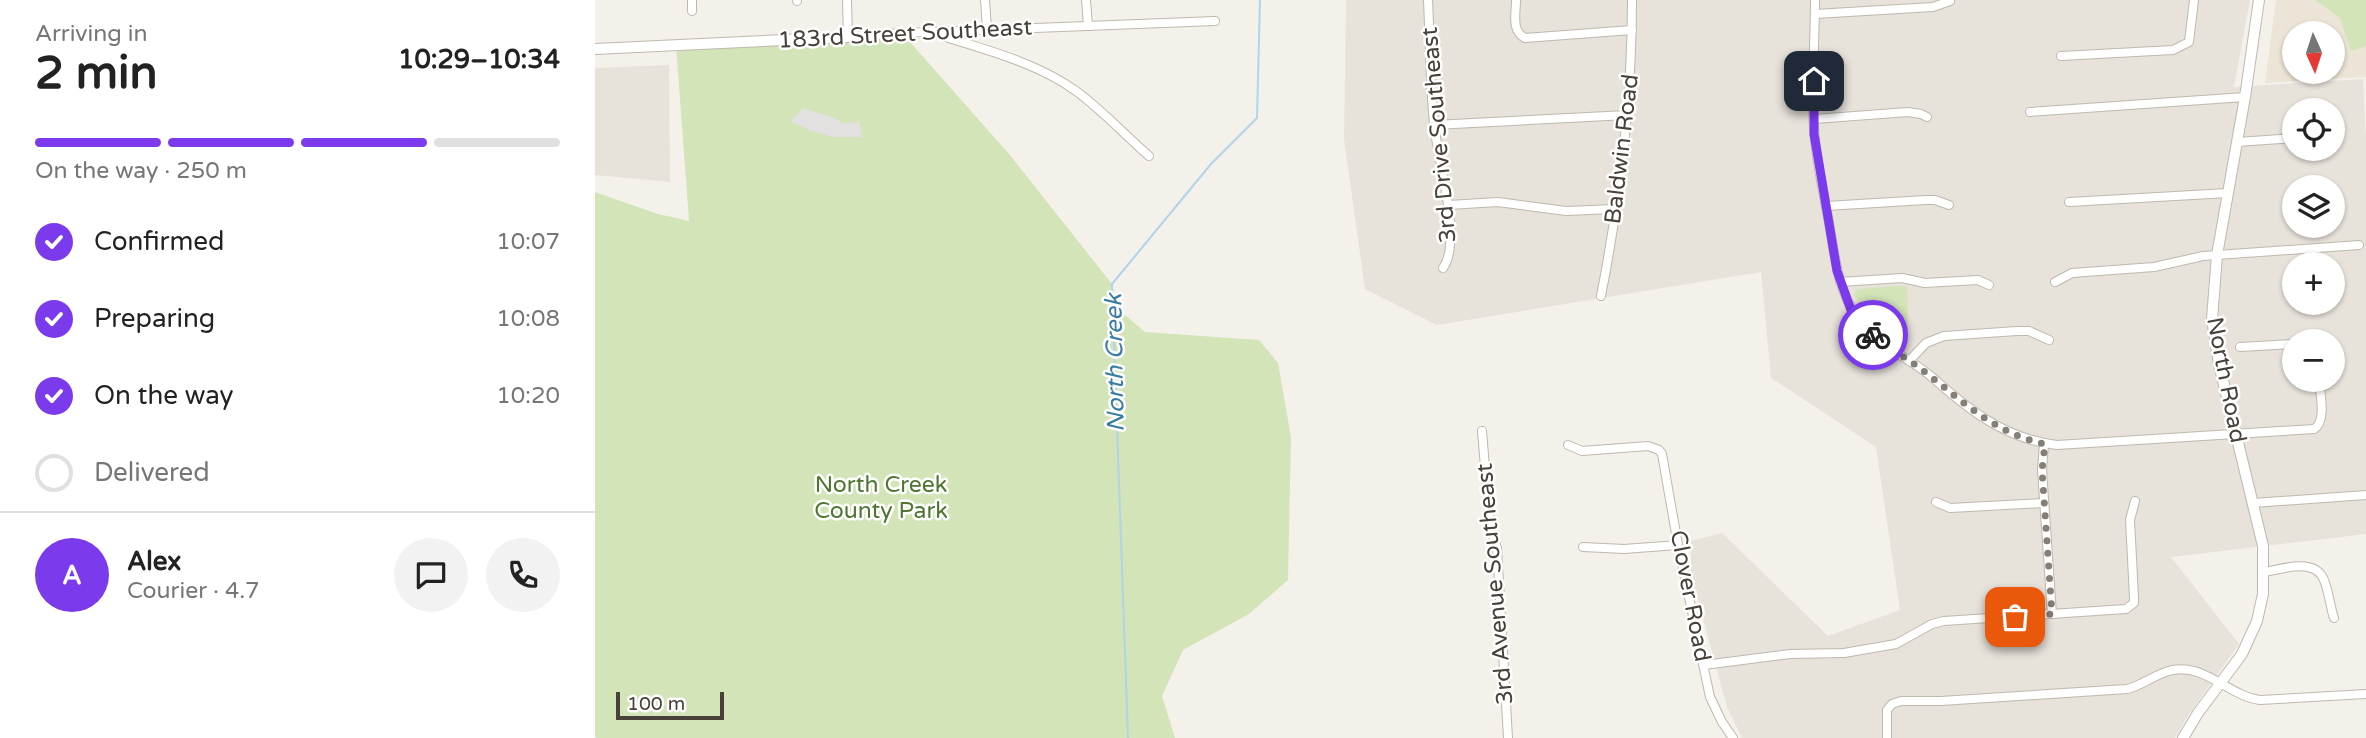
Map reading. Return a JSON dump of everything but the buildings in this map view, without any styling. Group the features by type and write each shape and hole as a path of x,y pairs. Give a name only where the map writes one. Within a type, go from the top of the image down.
{"street":[{"path":"692,0 692,11"},
{"path":"847,0 848,37"},
{"path":"985,0 987,29"},
{"path":"1086,0 1088,26"},
{"name":"3rd Drive Southeast","path":"1428,0 1434,125 1449,205 1450,254 1443,268"},
{"path":"1516,0 1516,29 1519,35 1525,38 1632,30"},
{"name":"Baldwin Road","path":"1601,296 1627,115 1632,61 1632,0"},
{"path":"1815,0 1814,119 1826,206 1840,282 1851,310 1867,330 1992,424 2015,435 2045,444 2066,445 2314,429 2321,421 2320,392"},
{"path":"2061,56 2173,50 2189,42 2194,0"},
{"name":"North Road","path":"2183,738 2242,654 2253,632 2261,607 2265,572 2263,546 2213,327 2212,298 2259,0"},
{"path":"1815,14 1933,7 1950,1"},
{"name":"183rd Street Southeast","path":"595,49 987,29 1215,21"},
{"path":"930,32 993,52 1050,75 1077,92 1149,156"},
{"path":"2030,112 2245,97"},
{"path":"1814,119 1908,113 1927,117"},
{"path":"1434,125 1627,115"},
{"path":"2237,142 2282,139"},
{"path":"2069,202 2228,193"},
{"path":"1826,206 1926,200 1949,205"},
{"path":"1449,205 1498,202 1566,211 1615,209"},
{"path":"2055,282 2072,273 2154,267 2217,255 2360,245"},
{"path":"1840,282 1902,278 1925,283 1978,280 1989,285"},
{"path":"1909,361 1926,343 1944,336 2029,331 2049,340"},
{"path":"2240,347 2282,345"},
{"name":"3rd Avenue Southeast","path":"1482,430 1490,527 1497,548 1508,738"},
{"path":"2045,444 2042,470 2052,614"},
{"name":"Clover Road","path":"1567,445 1582,451 1648,446 1659,450 1664,459 1678,545 1710,696 1733,738"},
{"path":"2253,503 2366,495"},
{"path":"1704,665 1790,654 1844,653 1896,644 1932,624 1944,621 2126,609 2133,604 2134,597 2130,520 2134,501"},
{"path":"1936,502 1950,508 2044,503"},
{"path":"1583,547 1624,549 1678,545"},
{"path":"2265,572 2299,566 2311,568 2322,575 2334,618"},
{"path":"1887,738 1886,714 1889,707 1901,701 2127,689 2143,684 2166,671 2181,669 2196,671 2245,696 2260,700 2366,694"}],"shaded area":[{"path":"1346,0 2250,0 2234,87 2345,84 2345,80 2363,79 2366,140 2366,534 2171,557 2239,644 2175,738 1742,738 1727,707 1691,574 1691,541 1722,533 1828,636 1900,610 1876,447 1771,378 1761,272 1437,325 1365,289 1344,139"},
{"path":"2276,0 2366,0 2366,77 2345,78 2345,21 2282,21 2282,82 2265,83"},
{"path":"669,65 670,182 595,175 595,68"},
{"path":"803,108 843,123 859,122 862,137 833,137 791,121"}],"green space":[{"path":"2315,0 2366,0 2366,46 2351,51 2345,33 2345,21"},
{"name":"North Creek County Park","path":"902,33 1009,154 1112,284 1112,304 1145,332 1259,340 1278,363 1291,437 1288,580 1249,614 1183,650 1162,696 1175,738 597,738 595,192 658,214 689,221 676,45"},
{"path":"1907,287 1908,329 1892,333 1878,324 1854,295 1857,289"}],"waterway":[{"name":"North Creek","path":"1128,738 1112,284 1211,164 1257,118 1260,0"}],"way so far":[{"path":"1873,335 1992,424 2027,440 2045,444 2042,470 2052,614 2015,617"}],"route":[{"path":"1814,81 1814,134 1837,271 1851,310 1873,335"}]}
